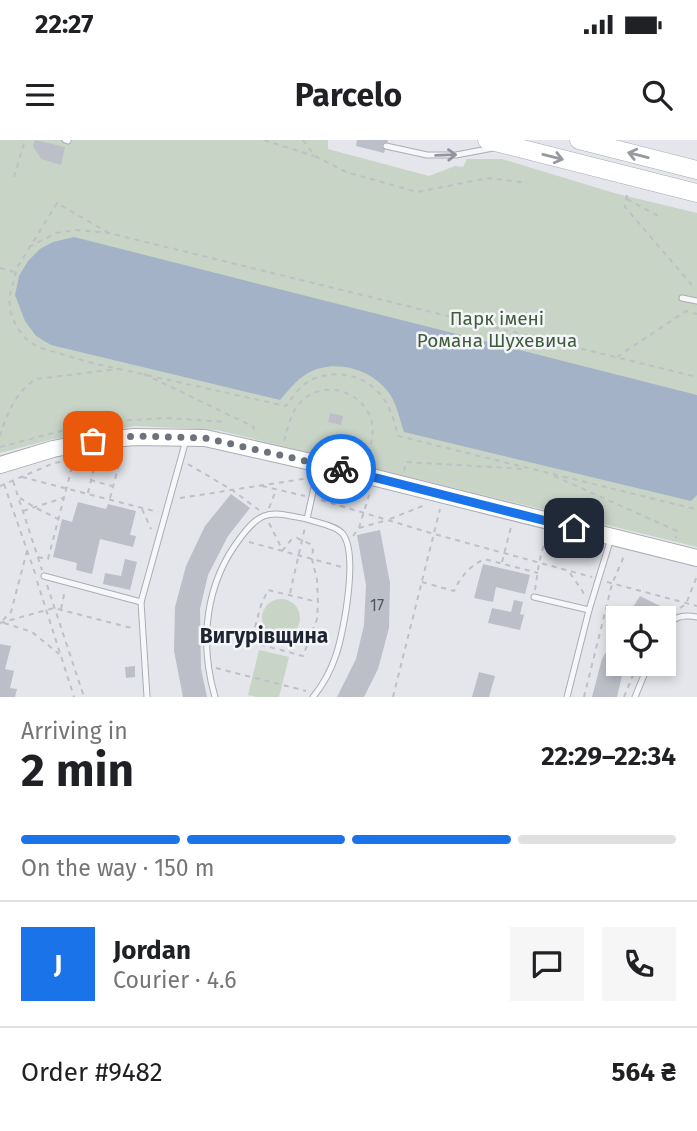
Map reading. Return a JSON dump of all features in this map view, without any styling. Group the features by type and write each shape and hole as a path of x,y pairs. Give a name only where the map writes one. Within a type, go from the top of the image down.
{"main road":[{"path":"487,140 697,193"},
{"path":"579,140 697,170"}],"street":[{"path":"0,465 53,449 93,441 134,436 205,438 697,558"}],"lane":[{"path":"386,146 427,155 456,155 507,145"},
{"path":"685,298 697,301"},
{"path":"147,697 141,602 187,437"},
{"path":"307,519 320,464"},
{"path":"215,697 207,653 208,615 215,582 233,547 250,526 265,515 275,513 307,519 336,529 344,535 348,544 348,604 336,655 321,687 313,695"},
{"path":"567,697 587,610 611,537"},
{"path":"44,576 141,602"},
{"path":"534,597 587,610"},
{"path":"676,618 686,615 697,617"},
{"path":"635,697 644,676"}],"path":[{"path":"15,177 25,140"},
{"path":"264,140 315,156 346,172 417,192 488,178 527,183"},
{"path":"303,140 315,156"},
{"path":"663,218 627,197 625,208 691,284 685,298"},
{"path":"109,233 57,203 28,248 16,272 9,299 16,326 26,339 38,347 65,356 286,406 297,391 313,380 338,374 353,375 377,391 392,413 398,436 695,509 697,507"},
{"path":"28,248 56,233 76,230 109,233 697,377"},
{"path":"0,268 16,272"},
{"path":"617,357 686,312 697,314"},
{"path":"0,436 14,402 36,379 123,369"},
{"path":"139,373 254,427 253,433"},
{"path":"284,441 293,413 303,400 324,390 341,391 349,393 363,404 372,421 372,440 367,461"},
{"path":"170,500 262,486 320,464 329,439"},
{"path":"110,499 122,453"},
{"path":"87,494 97,456"},
{"path":"0,486 54,463 83,457"},
{"path":"38,557 48,559 74,459"},
{"path":"181,460 232,490 265,515 282,551"},
{"path":"404,471 406,462 531,469"},
{"path":"550,474 677,531 676,538"},
{"path":"22,477 166,514"},
{"path":"13,481 84,697"},
{"path":"90,481 113,487"},
{"path":"4,484 74,697"},
{"path":"262,486 697,606"},
{"path":"265,515 276,489"},
{"path":"348,544 359,528 370,492"},
{"path":"18,497 59,519"},
{"path":"23,511 64,498"},
{"path":"359,528 425,505"},
{"path":"142,508 158,543"},
{"path":"393,697 440,509"},
{"path":"290,595 307,519"},
{"path":"502,563 511,527"},
{"path":"534,597 546,536"},
{"path":"282,551 290,540 296,538 310,544 317,580 318,602 317,619 303,656 251,642 268,590 318,602"},
{"path":"239,540 349,569"},
{"path":"1,622 11,612 27,549"},
{"path":"584,697 612,584 624,556"},
{"path":"422,582 454,591 460,577 473,564 484,559 538,573"},
{"path":"568,570 583,592 587,610"},
{"path":"679,610 686,604 697,576"},
{"path":"60,610 66,582"},
{"path":"1,622 54,608 142,631"},
{"path":"1,622 32,632 60,655"},
{"path":"209,667 313,695"},
{"path":"624,697 632,676"}],"green space":[{"name":"Парк імені Романа Шухевича","path":"0,140 328,140 328,149 429,176 455,166 463,167 467,159 502,159 614,193 697,213 697,547 217,430 135,426 53,439 0,453"},
{"path":"281,599 294,605 300,618 294,631 281,637 268,631 262,618 268,605"},
{"path":"259,650 289,657 279,697 248,695"}],"water":[{"path":"74,237 697,395 697,495 691,501 404,432 393,400 384,387 375,379 353,369 330,366 308,373 280,400 51,345 36,336 25,321 15,295 19,276 28,261 40,249 53,242"}],"building":[{"path":"35,140 65,147 61,165 41,159 33,146"},
{"path":"357,140 388,140 384,153 356,146"},
{"path":"330,413 343,416 341,425 328,422"},
{"path":"231,494 250,508 228,536 208,575 200,609 201,669 207,697 183,697 174,651 175,607 186,566 205,526"},
{"path":"78,502 106,509 108,504 136,511 130,535 136,536 133,547 100,539 92,574 76,570 77,563 53,557 62,519 72,522"},
{"path":"380,530 390,583 389,628 378,669 364,697 337,697 356,659 364,625 366,585 357,535"},
{"path":"125,559 137,562 130,590 103,584 105,573 121,576"},
{"path":"483,564 530,575 525,594 496,587 493,602 474,598"},
{"path":"640,596 660,606 634,606"},
{"path":"514,600 523,602 520,614 524,615 520,630 488,623 492,608 511,612"},
{"path":"0,644 11,646 5,669 14,671 10,688 17,689 15,697 0,697"},
{"path":"606,652 606,676 622,676 617,697 592,697"},
{"path":"135,666 135,677 126,678 125,667"},
{"path":"479,672 495,676 489,697 472,697"}],"way so far":[{"path":"93,441 134,436 205,438 341,469"}],"district":[{"name":"Вигурівщина","path":"264,636"}],"route":[{"path":"341,469 574,528"}]}
